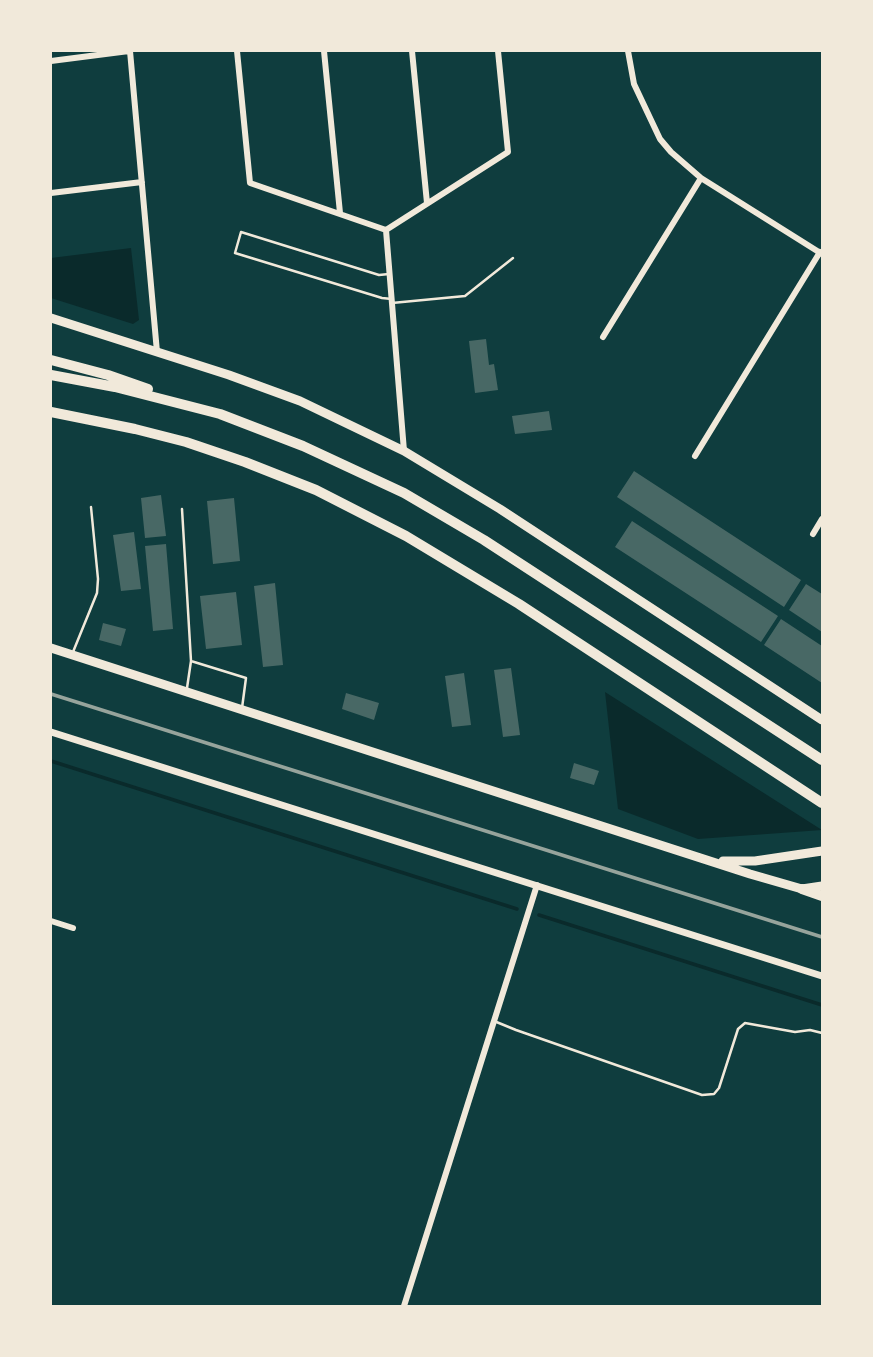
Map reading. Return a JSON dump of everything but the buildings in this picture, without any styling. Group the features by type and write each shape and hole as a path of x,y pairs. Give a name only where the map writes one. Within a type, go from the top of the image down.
{"highway":[{"path":"51,360 108,375 220,414 303,446 404,493 484,540 822,760"},
{"path":"51,375 115,387 220,414"},
{"path":"51,412 186,442 316,490 406,536 519,604 822,803"},
{"path":"802,890 822,896"}],"main road":[{"path":"51,318 300,401 404,451 500,509 822,720"},
{"path":"51,648 802,890 822,886"},
{"path":"714,861 755,861 822,851"}],"street":[{"path":"51,61 129,51 157,352"},
{"path":"237,51 250,183 386,230"},
{"path":"324,51 340,213"},
{"path":"412,51 427,203"},
{"path":"386,230 508,152 498,51"},
{"path":"628,51 634,85 660,139 701,178 821,253 695,456"},
{"path":"603,337 701,178"},
{"path":"51,193 142,181"},
{"path":"386,230 404,451"},
{"path":"813,534 822,519"},
{"path":"51,732 822,976"},
{"path":"404,1306 537,885"},
{"path":"51,921 73,928"}],"lane":[{"path":"390,274 379,275 241,232 235,253 392,301 465,296 513,258"},
{"path":"72,655 97,593 92,507"},
{"path":"182,509 191,661 187,692"},
{"path":"191,661 246,678 242,709"},
{"path":"494,1021 702,1095 714,1094 719,1088 738,1029 745,1023 795,1032 810,1030 822,1033"}],"water":[{"path":"131,248 139,320 133,324 51,298 51,258"},
{"path":"605,692 822,830 698,839 618,809"}],"waterway":[{"path":"51,761 517,909"},
{"path":"539,915 822,1005"}],"railway":[{"path":"51,694 822,937"}]}
